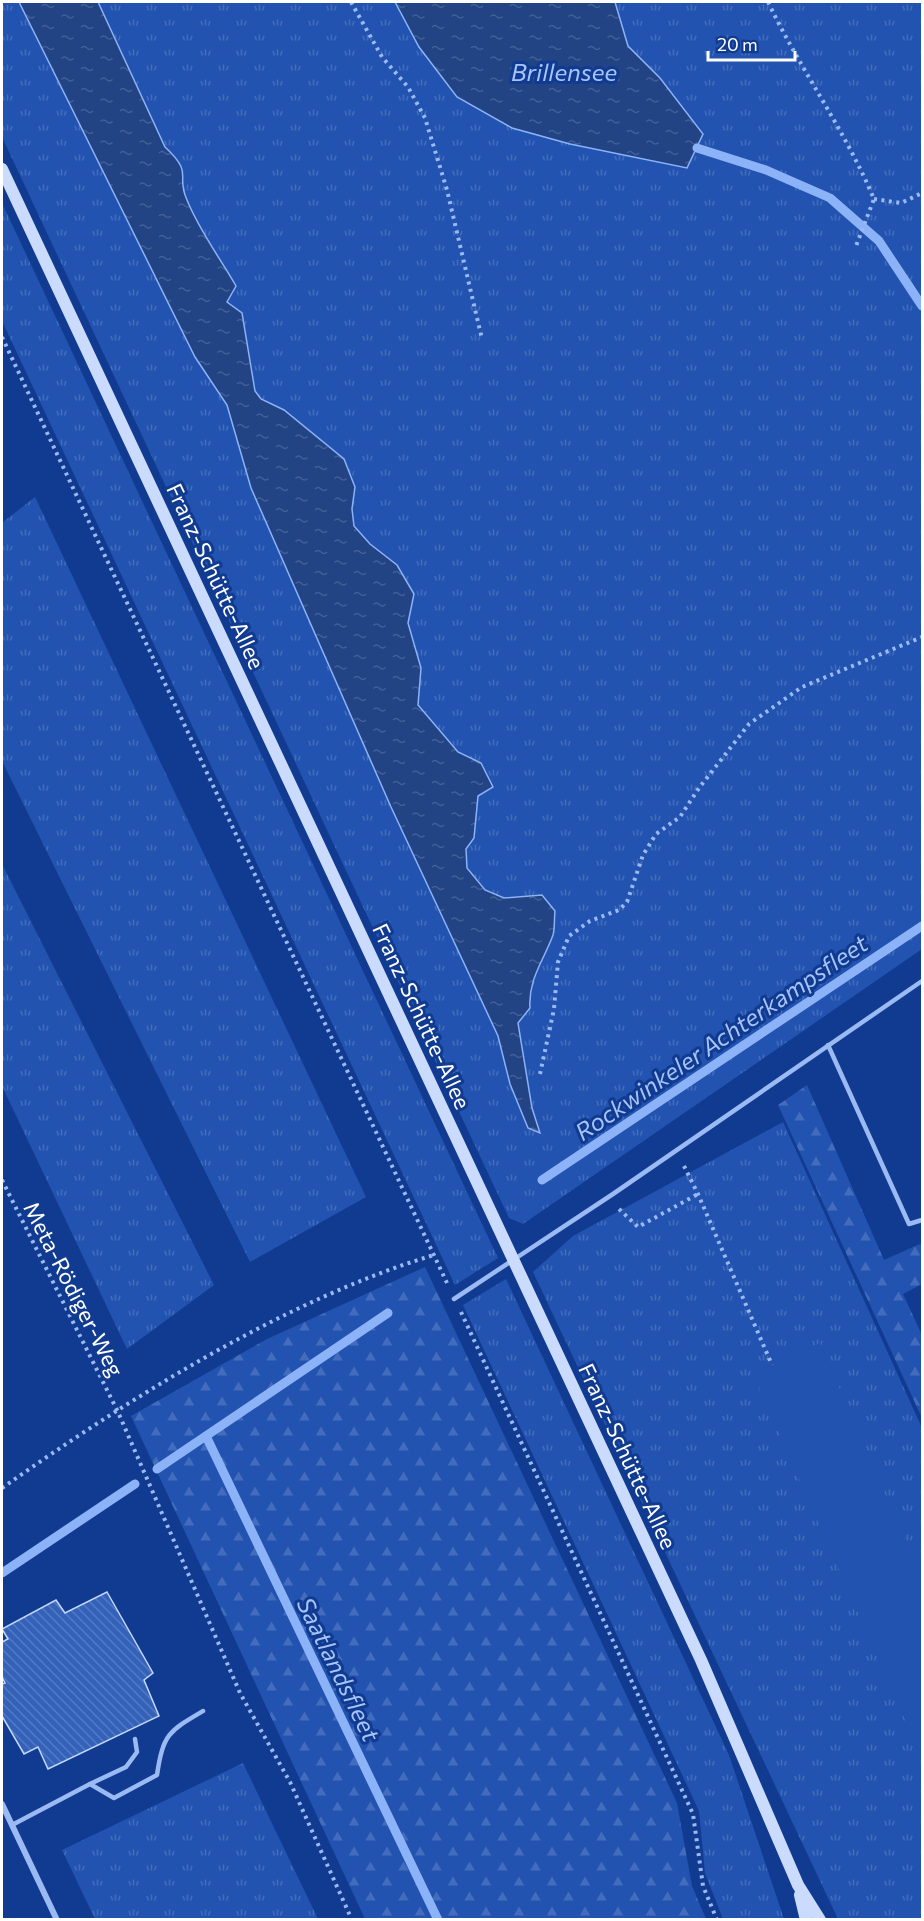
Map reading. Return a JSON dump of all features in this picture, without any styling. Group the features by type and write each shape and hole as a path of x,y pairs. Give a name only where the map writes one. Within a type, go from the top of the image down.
{"main road":[{"name":"Franz-Schütte-Allee","path":"2,169 701,1660 798,1885 820,1920"},
{"name":"Franz-Schütte-Allee","path":"798,1885 806,1920"}],"street":[{"path":"2,1804 57,1920"}],"lane":[{"path":"454,1299 512,1258 608,1198 675,1149 922,981"},
{"path":"828,1045 909,1224 922,1220"},
{"path":"90,1784 114,1798 157,1775 161,1750 172,1729 203,1711"},
{"path":"12,1826 126,1767 136,1752 135,1739"}],"path":[{"path":"351,2 382,57 408,87 425,118 447,190 482,339"},
{"path":"768,2 788,44 864,175 874,199 856,246"},
{"path":"874,199 901,203 922,193"},
{"path":"2,337 434,1255 693,1814 703,1886 717,1920"},
{"path":"540,1074 554,1009 558,962 569,936 591,921 619,910 627,902 643,855 656,834 680,817 699,788 749,724 802,687 922,638"},
{"path":"675,1149 698,1194 772,1365"},
{"name":"Meta-Rödiger-Weg","path":"2,1180 118,1412 240,1693 290,1782 352,1920"},
{"path":"608,1198 638,1227 698,1194"},
{"path":"2,1488 172,1377 309,1303 387,1269 434,1255"}],"green space":[{"path":"2,2 922,2 922,949 523,1224 509,1218 2,137"},
{"path":"2,203 498,1258 455,1285 2,321"},
{"path":"35,497 366,1197 250,1262 2,761 2,523"},
{"path":"2,864 214,1285 127,1349 2,1086"},
{"path":"807,1085 884,1260 922,1243 922,1284 903,1294 922,1335 922,1418 778,1105"},
{"path":"783,1122 922,1428 922,1919 838,1919 533,1272 573,1236"},
{"path":"425,1267 677,1803 692,1886 706,1919 365,1919 131,1416 267,1339"},
{"path":"506,1279 729,1755 784,1919 723,1919 705,1873 699,1811 463,1305"},
{"path":"820,1343 922,1579 922,1758 753,1374"},
{"path":"243,1763 318,1919 95,1919 62,1850"}],"water":[{"path":"19,2 98,2 165,147 182,169 184,191 192,211 236,286 227,302 242,313 255,391 261,399 284,410 344,459 355,487 352,509 354,526 370,544 397,565 414,594 408,623 421,668 418,705 458,752 481,763 493,787 478,796 474,838 466,849 467,868 485,890 504,898 542,895 555,911 553,935 531,988 530,1008 518,1023 532,1108 540,1133 528,1128 510,1084 498,1036 391,807 251,488 227,405 195,357"},
{"name":"Brillensee","path":"395,2 615,2 628,46 660,78 703,134 687,168 570,144 512,128 457,97 419,47"}],"building":[{"path":"107,1592 153,1673 144,1680 159,1716 48,1769 38,1747 24,1754 2,1716 2,1684 5,1683 2,1677 2,1642 8,1639 2,1629 56,1600 65,1613"}],"waterway":[{"path":"697,148 766,170 830,198 879,241 922,306"},
{"name":"Rockwinkeler Achterkampsfleet","path":"542,1180 922,926"},
{"name":"Rockwinkeler Achterkampsfleet","path":"157,1469 388,1313"},
{"name":"Saatlandsfleet","path":"206,1436 438,1920"},
{"name":"Rockwinkeler Achterkampsfleet","path":"2,1573 135,1484"}]}
